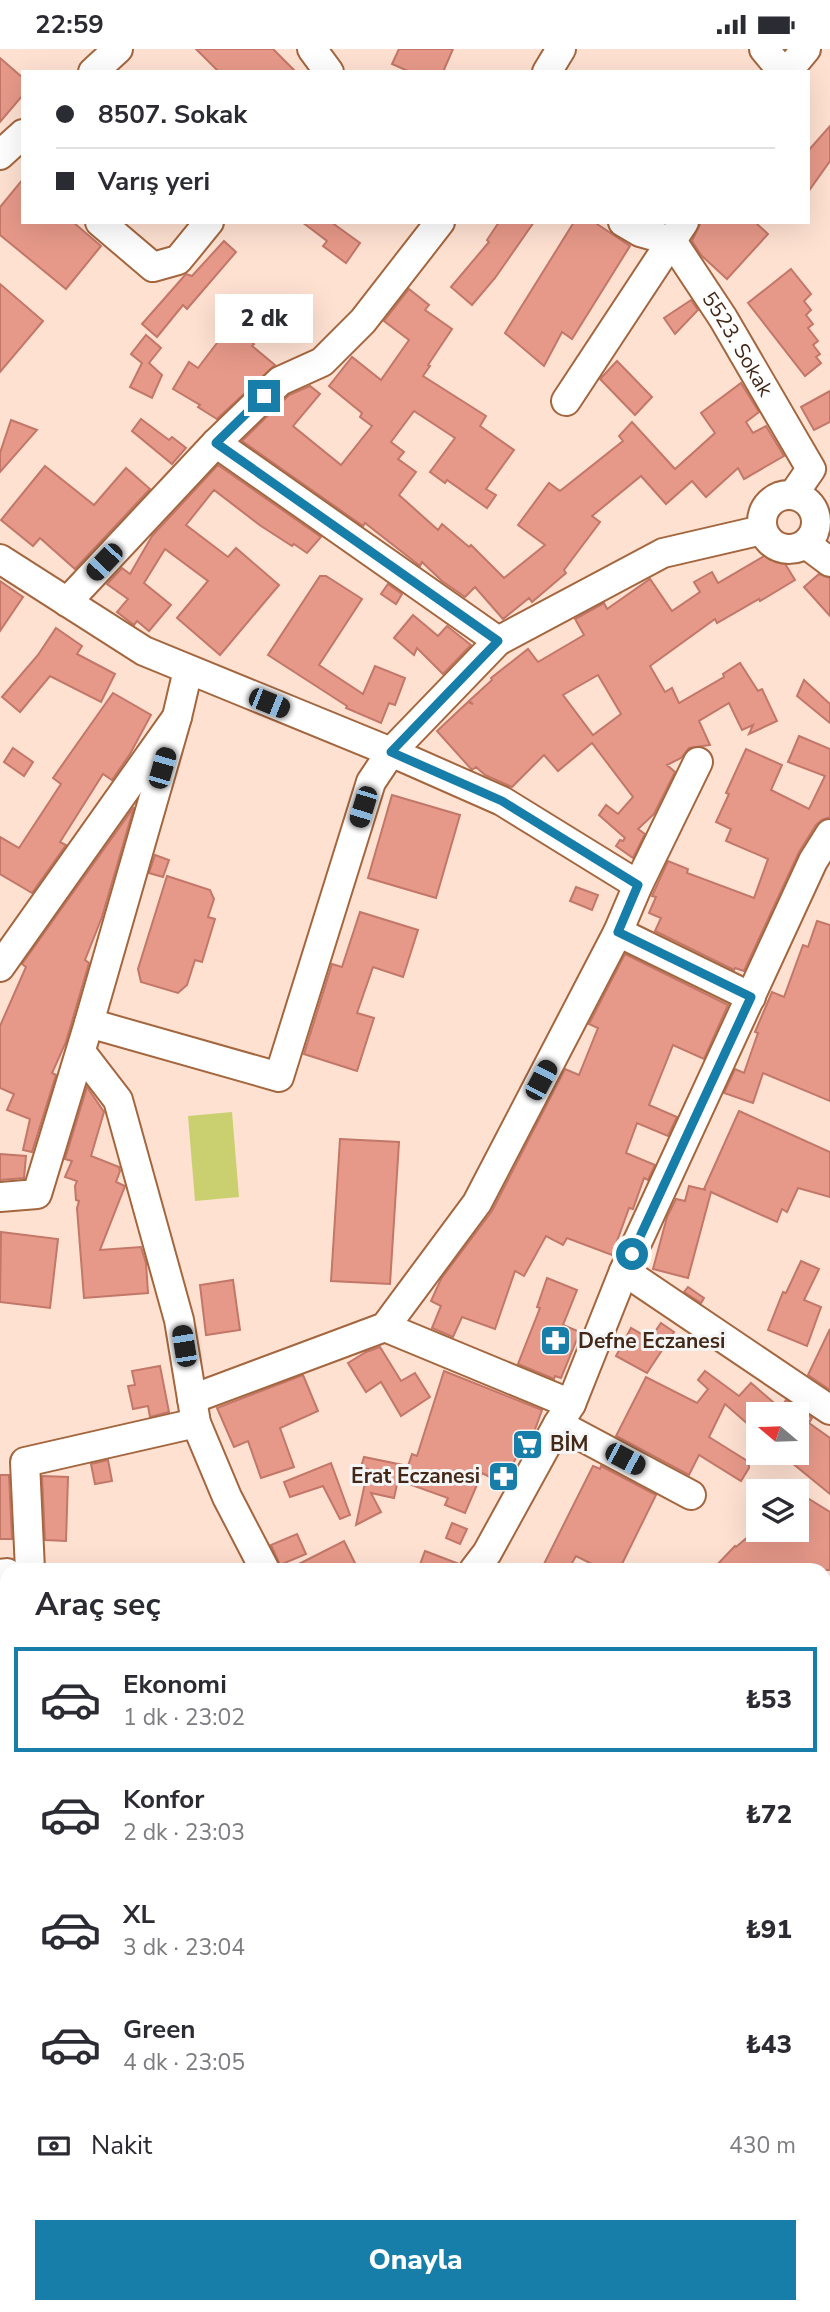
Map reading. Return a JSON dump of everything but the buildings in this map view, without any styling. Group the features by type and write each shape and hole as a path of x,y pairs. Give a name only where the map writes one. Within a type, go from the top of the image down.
{"street":[{"path":"95,70 118,49"},
{"path":"312,49 328,70"},
{"path":"548,70 561,49"},
{"path":"764,49 783,70"},
{"path":"787,70 806,49"},
{"path":"102,224 153,267 178,260 207,224"},
{"path":"67,601 216,443 280,381 322,362 363,321 438,224"},
{"path":"626,224 640,232 678,232"},
{"path":"566,401 678,232"},
{"name":"5523. Sokak","path":"678,232 723,318 820,464 793,495"},
{"path":"216,443 498,641"},
{"path":"784,495 793,495 809,503 816,519 816,529 806,544 799,548 781,549 772,545 762,530 761,521 768,504 784,495"},
{"path":"89,1023 279,1077 371,782 391,752 498,641 663,553 762,530"},
{"path":"806,544 830,562"},
{"path":"0,559 144,651 391,752 502,801 638,885"},
{"path":"0,1197 37,1193 89,1023 177,717 188,670"},
{"path":"0,967 177,717"},
{"path":"30,1563 25,1462 194,1411 385,1327 477,1203 618,932 698,762"},
{"path":"479,1563 565,1414 624,1271 813,860 830,834"},
{"path":"618,932 751,997"},
{"path":"80,1052 118,1100 179,1320 194,1411 227,1497 261,1563"},
{"path":"624,1271 830,1410"},
{"path":"385,1327 565,1414 691,1495"}],"green space":[{"path":"232,1112 239,1197 195,1201 188,1116"}],"place":[{"name":"Defne Eczanesi","path":"555,1341"},
{"name":"BİM","path":"527,1444"},
{"name":"Erat Eczanesi","path":"503,1476"}],"route":[{"path":"264,396 216,443 498,641 391,752 502,801 638,885 618,932 751,997 632,1254"}]}
